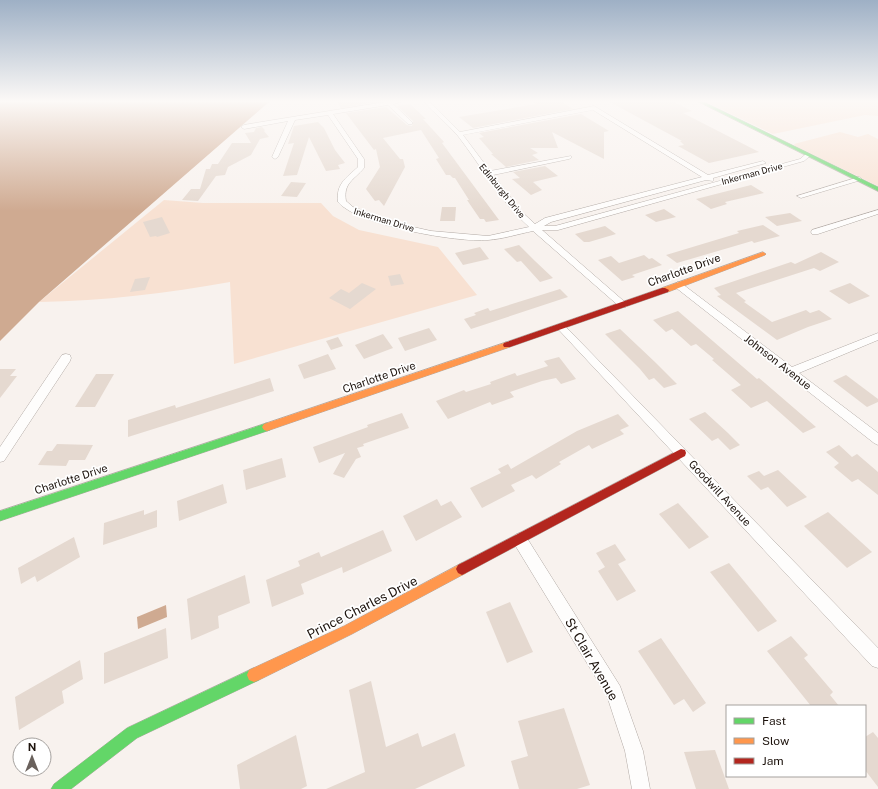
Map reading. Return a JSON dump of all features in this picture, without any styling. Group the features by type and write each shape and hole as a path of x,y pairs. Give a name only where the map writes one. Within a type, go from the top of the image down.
{"street":[{"path":"275,157 284,138"},
{"name":"Inkerman Drive","path":"347,138 361,159 361,168 344,184 341,193 342,202 350,209 398,226 431,233 488,238 534,228 555,228 802,160 808,154"},
{"name":"Edinburgh Drive","path":"461,138 509,202 534,228 623,305"},
{"path":"642,138 717,183"},
{"path":"775,138 878,189"},
{"name":"Inkerman Drive","path":"534,228 548,220 792,155 808,154"},
{"path":"487,174 569,157"},
{"path":"802,196 859,179"},
{"path":"815,232 878,212"},
{"name":"Charlotte Drive","path":"0,516 562,327 763,254"},
{"name":"Johnson Avenue","path":"678,285 878,440"},
{"name":"Goodwill Avenue","path":"562,327 878,660"},
{"path":"791,372 878,336"},
{"path":"0,457 66,358"},
{"name":"Prince Charles Drive","path":"59,789 132,733 348,630 520,540 681,453"},
{"name":"St Clair Avenue","path":"520,540 614,692 634,751 641,789"}],"shaded area":[{"path":"0,138 228,138 39,302 0,341"},
{"path":"818,138 878,139 878,186 795,146 794,144"},
{"path":"164,200 203,203 321,203 333,216 359,230 438,247 477,295 234,364 230,282 135,296 39,302"},
{"path":"166,605 167,617 138,629 137,617"}],"building":[{"path":"248,138 265,138 260,139 251,155 228,167 225,175 216,176 198,201 182,200 191,189 200,189 206,169 210,169 212,164 218,164 232,143 251,143"},
{"path":"290,138 309,138 297,175 283,176 294,143 288,144"},
{"path":"309,138 329,138 335,150 345,163 338,165 340,169 326,171"},
{"path":"365,138 384,138 400,159 403,159 405,167 384,206 379,200 375,201 366,189 380,167 376,149 374,150"},
{"path":"426,138 440,138 444,142 442,143 499,220 486,222 484,219 480,219 467,200 469,200 455,178 450,175 446,175 436,159 439,158"},
{"path":"479,138 554,138 558,148 530,148 538,153 532,155 539,160 506,167 491,154 493,154"},
{"path":"563,138 604,138 604,159"},
{"path":"676,138 731,138 759,152 709,163 678,146 684,145 680,141 682,141"},
{"path":"545,166 558,176 533,182 542,190 531,195 512,179 520,178 513,172"},
{"path":"291,182 306,183 297,197 281,196"},
{"path":"751,185 764,193 725,202 727,204 711,209 696,199"},
{"path":"442,207 456,207 455,221 440,221"},
{"path":"664,209 676,217 656,222 645,215"},
{"path":"790,213 802,221 777,226 765,217"},
{"path":"162,217 170,233 157,237 150,237 143,222"},
{"path":"763,225 780,236 754,243 752,241 677,263 666,255 739,233 737,231"},
{"path":"605,226 616,234 589,242 584,242 575,234"},
{"path":"519,245 553,278 540,282 521,261 517,262 504,249"},
{"path":"480,247 489,259 463,265 455,253"},
{"path":"821,252 839,262 820,271 814,268 736,293 746,301 744,302 772,322 806,310 810,313 819,310 832,319 777,340 717,296 721,295 714,288 791,262 795,264"},
{"path":"644,255 649,259 652,258 662,265 632,275 635,277 622,281 598,260 611,256 619,263"},
{"path":"400,274 404,284 391,286 388,276"},
{"path":"150,277 145,290 130,292 135,279"},
{"path":"362,283 376,289 350,309 329,298 341,289 349,293"},
{"path":"850,283 870,296 849,304 829,291"},
{"path":"560,289 568,297 471,329 464,319 476,315 474,313 488,308 490,311"},
{"path":"678,311 757,379 759,378 816,427 803,433 767,401 751,408 731,390 741,385 712,360 714,359 696,344 691,346 672,329 666,332 653,320"},
{"path":"429,328 437,340 405,351 398,338"},
{"path":"620,329 677,384 664,388 654,378 649,380 605,334"},
{"path":"383,334 393,348 364,359 355,345"},
{"path":"338,337 343,346 331,350 326,341"},
{"path":"328,354 336,369 304,379 298,365"},
{"path":"559,357 576,379 561,384 556,378 542,381 510,392 514,397 492,405 490,402 448,419 436,401 464,390 466,392 491,384 490,382 515,373 517,376 548,366 544,361"},
{"path":"0,369 16,369 10,376 17,376 0,398"},
{"path":"96,374 114,374 95,407 75,407"},
{"path":"846,375 878,399 878,402 867,407 833,381"},
{"path":"270,378 274,391 128,437 128,420 175,405 176,408"},
{"path":"705,412 740,445 730,450 718,438 712,441 689,419"},
{"path":"402,413 409,428 363,444 364,446 357,448 361,457 356,459 344,478 333,474 345,453 319,463 313,447 368,427 367,425"},
{"path":"618,414 629,426 620,430 624,434 592,449 589,445 559,462 561,464 536,479 532,475 511,485 515,491 482,508 470,488 501,473 498,469 508,464 511,469 577,431"},
{"path":"57,444 93,445 85,460 69,460 66,466 38,465 47,451 52,451"},
{"path":"839,445 852,457 857,454 878,472 878,495 858,479 852,482 834,467 839,463 826,452"},
{"path":"282,458 286,477 246,490 243,470"},
{"path":"778,470 807,497 787,507 768,487 761,490 747,476 759,471 764,476"},
{"path":"223,484 227,503 179,521 177,501"},
{"path":"437,499 441,506 451,501 462,517 416,541 403,516"},
{"path":"678,503 709,537 689,549 659,514"},
{"path":"144,510 144,515 157,510 157,527 103,545 104,523"},
{"path":"828,512 872,552 847,568 804,526"},
{"path":"383,530 392,551 343,573 342,567 301,584 304,594 272,607 266,580 300,566 298,561 319,552 321,557"},
{"path":"74,537 80,557 37,582 35,576 21,584 18,568"},
{"path":"615,544 626,560 618,564 636,591 617,601 598,571 605,567 596,553"},
{"path":"729,563 777,621 758,632 710,572"},
{"path":"245,575 250,603 218,616 219,628 191,640 187,599"},
{"path":"510,602 533,652 507,663 486,612"},
{"path":"166,628 168,658 104,684 104,653"},
{"path":"791,636 808,655 804,658 833,692 830,695 838,705 810,705 767,651"},
{"path":"661,638 706,703 693,712 684,699 674,705 638,651"},
{"path":"80,660 83,679 62,691 64,703 19,730 15,697"},
{"path":"371,681 386,747 418,733 422,747 455,733 465,766 415,789 326,789 365,772 349,690"},
{"path":"564,708 590,785 577,789 519,789 511,761 528,756 518,721"},
{"path":"873,732 878,738 878,787 866,771 866,736"},
{"path":"296,735 307,786 301,789 240,789 237,765"},
{"path":"715,750 729,789 696,789 684,752"}],"traffic: fast":[{"path":"774,138 878,189"},
{"path":"0,516 267,427"},
{"path":"59,789 132,733 254,675"}],"traffic: slow":[{"path":"665,290 763,254"},
{"path":"267,427 507,345"},
{"path":"254,675 348,630 462,569"}],"traffic: jam":[{"path":"507,345 665,290"},
{"path":"462,569 681,453"}]}
